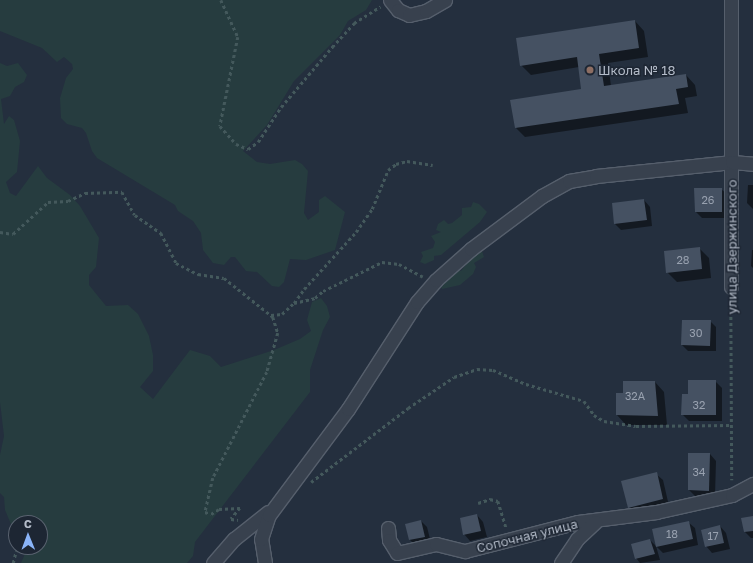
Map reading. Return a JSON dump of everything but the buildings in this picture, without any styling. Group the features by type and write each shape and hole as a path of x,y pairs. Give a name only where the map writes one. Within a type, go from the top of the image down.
{"street":[{"path":"387,1 398,10 409,15 426,11 445,0"},
{"name":"улица Дзержинского","path":"731,0 731,287"},
{"path":"265,563 261,546 262,531 266,521 348,409 396,332 425,291 453,265 512,217 552,189 581,178 732,162 753,164"},
{"name":"Сопочная улица","path":"388,528 389,540 399,553 436,544 465,551 578,522 595,522 656,512 732,495 753,484"},
{"path":"213,563 234,539 261,519 282,498"},
{"path":"561,563 576,539 595,522"}],"path":[{"path":"221,0 238,37 220,126 236,144 248,149 258,142 281,107 354,23 387,1"},
{"path":"271,315 282,314 294,303 304,289 356,232 372,209 388,170 396,164 407,161 434,165"},
{"path":"0,232 13,234 48,202 68,201 85,192 122,192 135,215 161,233 176,263 198,274 224,278 271,315 276,321 278,333 267,372 213,478 205,512 211,514 219,509 240,508 231,519 239,520 239,525"},
{"path":"294,303 315,298 323,291 382,262 390,261 409,268 427,280"},
{"name":"улица Дзержинского","path":"731,287 732,495"},
{"path":"294,481 306,482 318,478 408,408 454,377 477,369 493,370 526,384 584,401 596,417 604,421 636,426 732,425"},
{"path":"478,503 490,499 498,501 508,541"}],"green space":[{"path":"0,0 372,0 366,10 348,21 340,35 294,81 267,125 243,151 257,162 270,164 295,160 302,164 308,171 304,213 308,220 319,212 319,200 325,196 345,212 335,250 306,260 290,259 284,282 279,287 272,286 257,272 246,271 235,257 231,257 224,265 213,263 203,250 201,233 193,221 178,211 175,205 97,158 92,151 86,133 82,128 67,124 61,118 60,98 66,78 73,69 72,64 64,57 57,62 42,48 0,31"},
{"path":"0,63 7,66 18,63 27,75 24,82 15,87 10,96 1,99 4,124 9,116 14,120 20,141 17,172 6,182 10,193 16,196 38,166 47,178 70,195 80,206 99,238 96,267 89,275 89,285 106,306 128,305 138,314 149,336 153,355 153,371 140,387 153,399 190,350 210,356 221,367 274,350 300,339 311,331 307,320 312,302 321,298 327,306 330,317 323,330 310,370 310,392 195,542 193,556 187,563 21,563 24,555 48,555 48,515 8,515 8,517 5,510 4,497 0,493 0,455 4,436 0,402"},
{"path":"473,202 479,204 487,212 480,222 441,255 434,256 434,260 425,264 420,262 423,256 421,252 433,248 435,242 431,236 441,232 436,230 438,224 444,220 448,224 452,223 462,215 462,208 471,207"},
{"path":"478,250 482,251 484,257 474,263 476,267 473,274 460,285 442,289 440,283 457,269 461,271"}],"place":[{"name":"Школа № 18","path":"590,70"}]}
